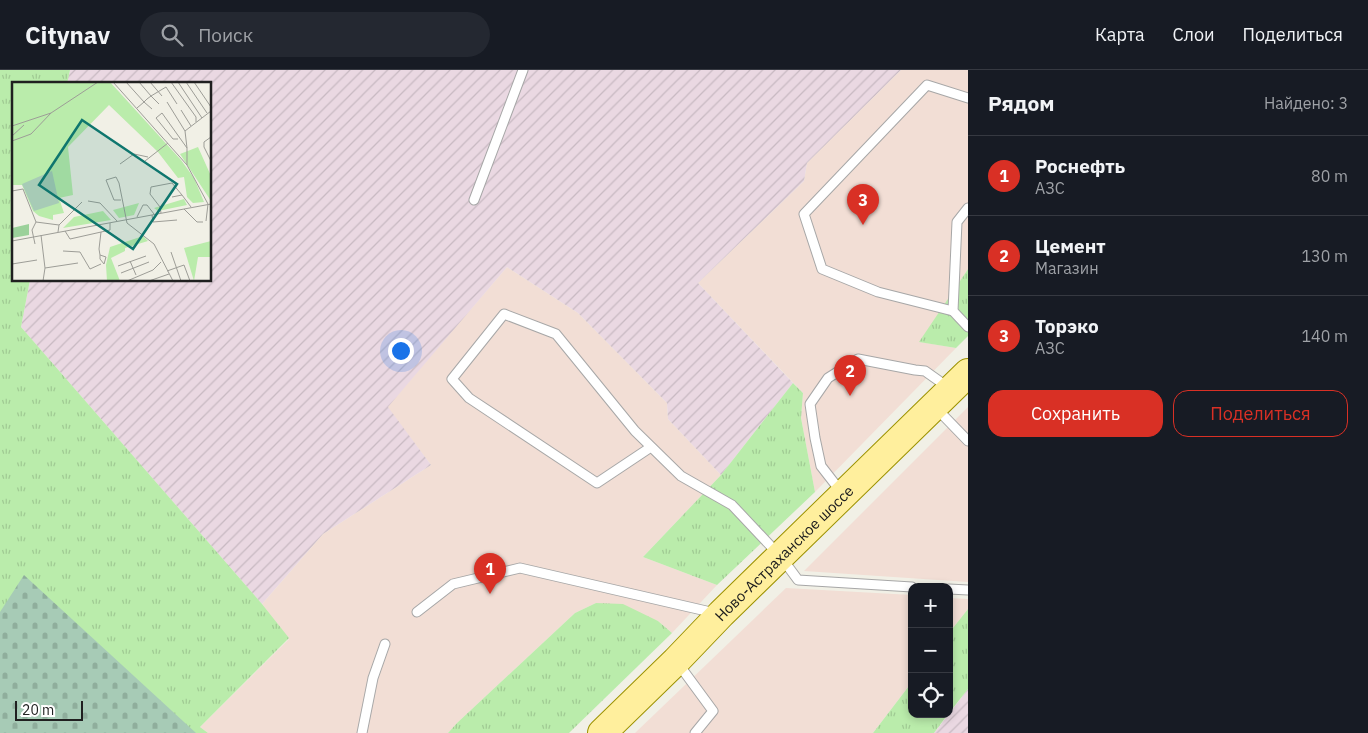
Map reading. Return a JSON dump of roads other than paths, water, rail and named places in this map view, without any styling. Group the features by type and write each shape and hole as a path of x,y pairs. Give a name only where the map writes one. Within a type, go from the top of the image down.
{"main road":[{"name":"Ново-Астраханское шоссе","path":"602,733 951,390"}],"lane":[{"path":"474,200 523,70"},
{"path":"968,98 928,86 804,214 822,268 878,292 953,312 968,327"},
{"path":"953,312 957,222 968,208"},
{"path":"651,447 597,483 469,398 452,379 504,314 556,334 635,431 681,476 732,505 781,557 798,580 908,587"},
{"path":"844,495 821,466 810,404 828,378 858,359 925,371 951,390 968,441"},
{"path":"417,612 453,584 520,568 721,614"},
{"path":"953,589 968,590"},
{"path":"362,733 373,678 385,644"},
{"path":"676,661 714,711 695,733"}],"place":[{"name":"Торэко","path":"863,225"},
{"name":"Цемент","path":"850,396"},
{"name":"Роснефть","path":"490,594"}]}
